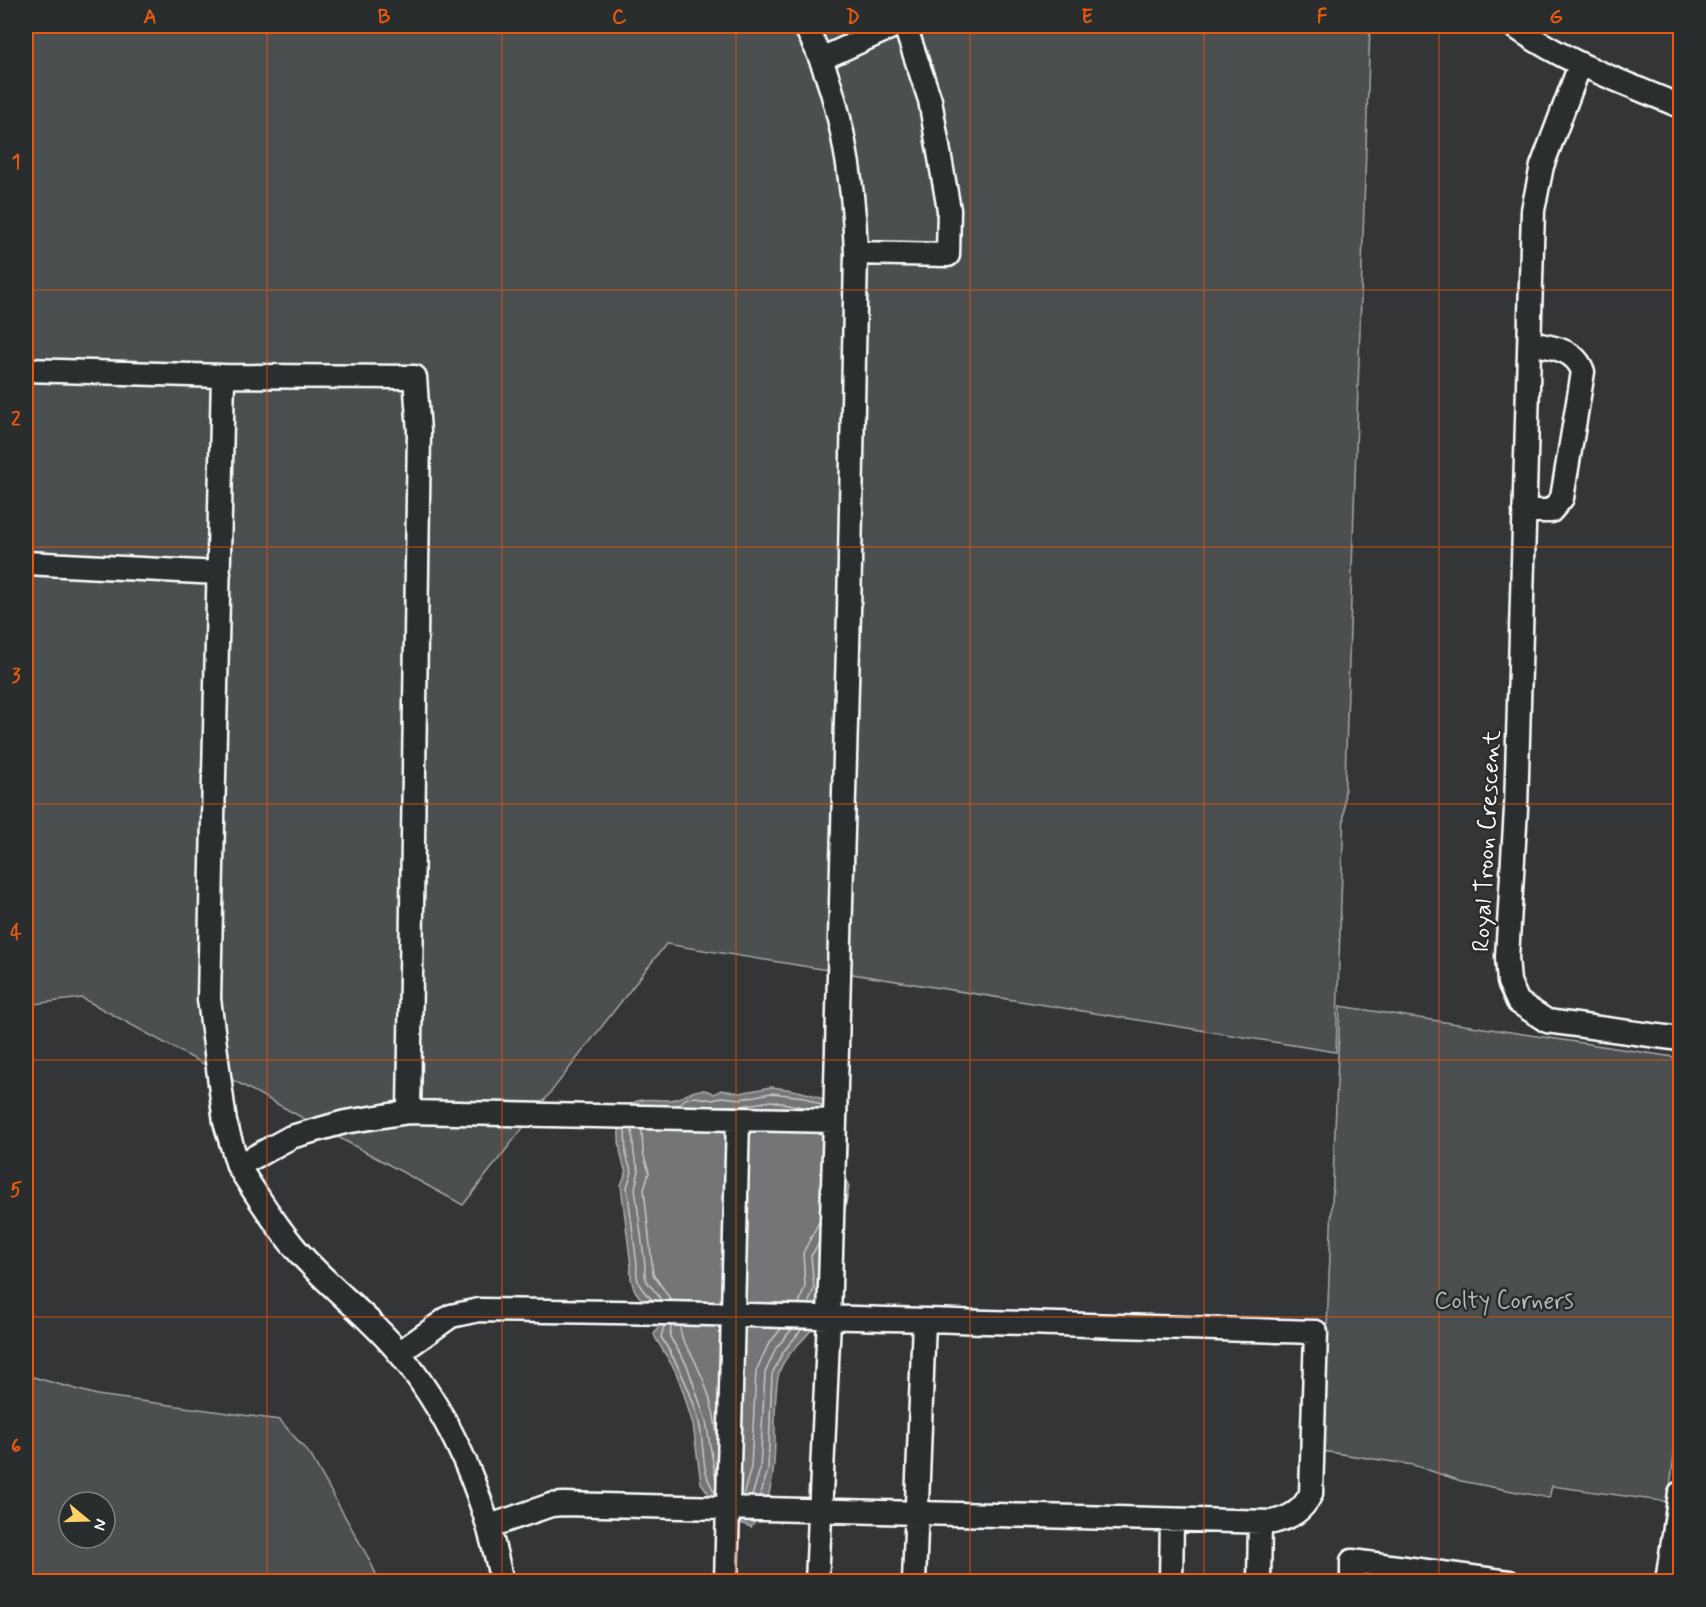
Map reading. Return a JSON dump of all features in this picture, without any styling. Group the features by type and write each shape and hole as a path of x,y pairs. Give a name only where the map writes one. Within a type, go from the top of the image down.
{"street":[{"path":"805,26 821,59 839,125 855,217 856,253 850,599 835,1121 817,1581"},
{"path":"821,59 894,26"},
{"path":"856,253 948,255 949,210 930,100 904,26"},
{"path":"1514,26 1534,40 1580,65 1680,106"},
{"name":"Royal Troon Crescent","path":"1580,65 1536,188 1515,831 1508,957 1509,982 1518,1002 1547,1022 1680,1039"},
{"path":"1524,511 1551,511 1562,498 1583,372 1580,362 1572,354 1530,343"},
{"path":"26,370 223,376 415,377 419,432 409,1112"},
{"path":"223,376 209,999 225,1122 238,1166 270,1216 296,1249 399,1353 448,1425 473,1475 490,1526 502,1581"},
{"path":"26,563 219,573"},
{"path":"238,1166 291,1137 345,1122 409,1112 835,1121"},
{"path":"726,1581 738,1119"},
{"path":"399,1353 451,1316 479,1310 733,1313 829,1319 1316,1332 1311,1494 1304,1508 1291,1517 1273,1522 562,1504 551,1505 490,1526"},
{"path":"914,1581 924,1321"},
{"path":"1666,1581 1680,1493"},
{"path":"1171,1581 1172,1521"},
{"path":"1259,1581 1260,1522"},
{"path":"1352,1571 1509,1581"}],"green space":[{"path":"26,26 1370,26 1336,1052 666,944 463,1205 82,998 26,1005"},
{"name":"Colty Corners","path":"1340,1006 1680,1058 1680,1409 1668,1502 1552,1486 1549,1498 1461,1481 1413,1465 1322,1451"},
{"path":"26,1375 97,1395 280,1420 311,1456 379,1581 26,1581"}],"water":[{"path":"771,1087 812,1095 834,1107 841,1116 846,1129 846,1172 849,1187 840,1236 818,1317 810,1332 785,1360 778,1377 773,1474 762,1511 751,1527 725,1517 701,1483 693,1425 683,1391 675,1370 656,1339 654,1334 658,1328 647,1312 647,1303 633,1287 621,1185 626,1173 619,1142 619,1130 625,1110 632,1103 642,1100 671,1100 698,1090 714,1094 721,1090 740,1093"}]}
